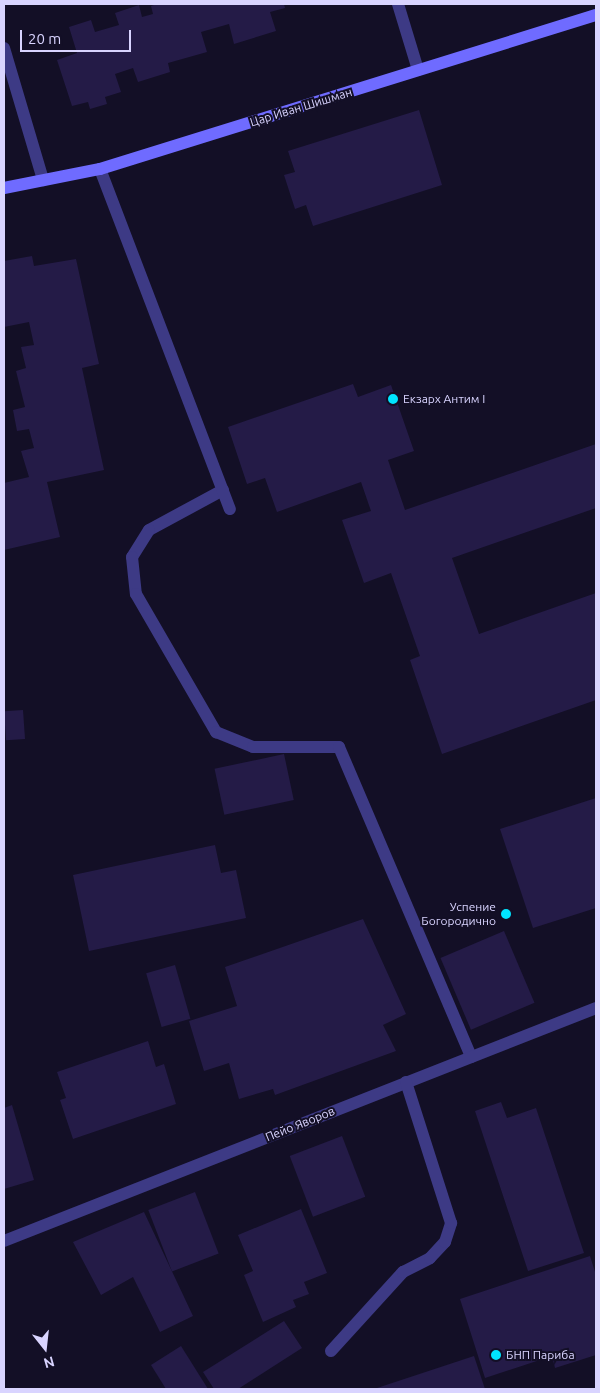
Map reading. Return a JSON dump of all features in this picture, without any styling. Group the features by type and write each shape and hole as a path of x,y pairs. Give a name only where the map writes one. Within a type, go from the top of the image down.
{"street":[{"path":"398,4 418,70"},
{"name":"Цар Иван Шишман","path":"4,188 100,169 596,15"},
{"path":"4,48 43,180"},
{"path":"100,169 230,509"},
{"path":"223,490 149,530 132,556 136,594 216,732 253,747 339,747 471,1057"},
{"name":"Пейо Яворов","path":"4,1240 596,1008"},
{"path":"332,1351 403,1272 430,1258 445,1242 451,1223 406,1082"}],"building":[{"path":"157,4 284,4 285,8 270,12 276,31 234,44 229,24 201,32 207,52 168,63 170,72 138,82 133,68 115,74 121,92 105,97 107,104 90,109 88,102 72,106 57,60 77,53 69,27 91,20 95,32 119,25 115,13 139,5 142,17 153,14 151,6"},
{"path":"419,110 442,185 313,226 306,205 295,209 284,175 295,172 288,151"},
{"path":"32,256 34,266 76,259 99,364 82,368 104,470 47,482 60,537 4,550 4,483 29,477 21,451 34,448 29,429 17,431 13,410 25,407 16,371 26,368 21,347 34,345 29,322 4,327 4,261"},
{"path":"353,384 358,397 391,385 414,451 388,460 405,510 596,444 596,508 452,558 479,634 596,593 596,700 442,754 410,660 420,656 391,573 364,583 342,520 371,511 361,482 277,512 265,478 247,484 228,427"},
{"path":"23,710 25,739 6,740 4,711"},
{"path":"284,754 294,800 224,815 215,769"},
{"path":"596,798 596,908 533,928 500,829"},
{"path":"215,845 221,873 236,870 246,918 89,951 73,875"},
{"path":"363,919 406,1014 383,1025 396,1051 275,1095 273,1089 239,1099 229,1063 204,1071 189,1021 237,1006 225,967"},
{"path":"504,931 534,1003 471,1030 440,958"},
{"path":"175,965 190,1019 162,1027 146,973"},
{"path":"148,1041 156,1067 164,1064 176,1104 73,1139 60,1100 66,1098 57,1072"},
{"path":"501,1102 507,1118 536,1108 584,1253 528,1271 475,1111"},
{"path":"12,1105 34,1180 4,1189 4,1108"},
{"path":"342,1136 365,1197 313,1217 290,1156"},
{"path":"195,1192 219,1254 172,1272 148,1210"},
{"path":"301,1209 327,1273 304,1282 309,1294 293,1300 296,1307 263,1322 244,1275 253,1271 238,1235"},
{"path":"144,1212 193,1316 160,1332 133,1277 101,1295 73,1242"},
{"path":"590,1256 596,1275 596,1355 555,1368 552,1356 485,1378 460,1299"},
{"path":"284,1321 302,1348 238,1389 214,1389 203,1372"},
{"path":"181,1346 208,1389 166,1389 151,1365"},
{"path":"474,1356 485,1389 374,1389"}],"place":[{"name":"Екзарх Антим I","path":"393,399"},
{"name":"Успение Богородично","path":"506,914"},
{"name":"БНП Париба","path":"496,1355"}]}
